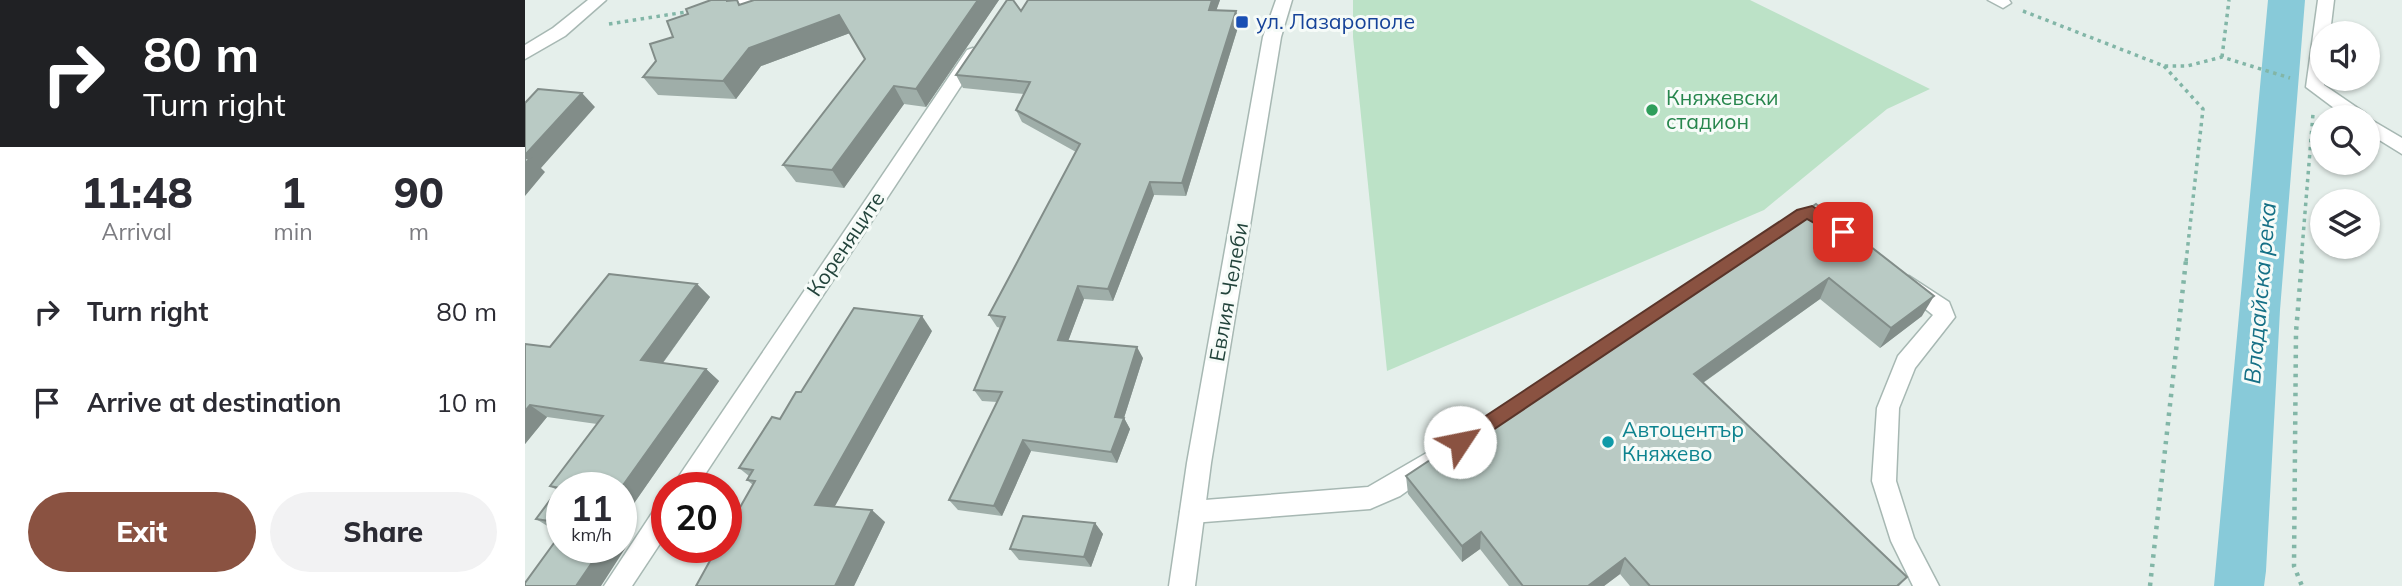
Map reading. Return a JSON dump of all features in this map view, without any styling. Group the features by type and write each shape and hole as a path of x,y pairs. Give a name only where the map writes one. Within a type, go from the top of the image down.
{"street":[{"path":"525,53 559,32 598,0"},
{"path":"710,8 755,0"},
{"name":"Евлия Челеби","path":"1182,586 1192,512 1272,37 1284,0"},
{"path":"2326,0 2308,84 2340,105"},
{"name":"Кореняците","path":"694,472 985,37"},
{"path":"2380,132 2402,147"},
{"path":"1898,275 1941,308 1944,317 1906,363 1888,408 1884,481 1902,541 1926,586"},
{"path":"1192,512 1370,498 1392,488 1449,450"},
{"path":"617,586 651,536"}],"path":[{"path":"2222,57 2229,0"},
{"path":"1999,1 2164,66 2187,66 2222,57 2308,84 2296,332 2294,566 2302,586"},
{"path":"559,32 710,8"},
{"path":"2150,586 2203,109 2164,66"}],"green space":[{"path":"1353,0 1750,0 1930,89 1887,109 1764,210 1387,371 1353,37"}],"water":[{"name":"Владайска река","path":"2268,0 2305,0 2280,310 2266,571 2264,586 2214,586"}],"building":[{"path":"711,0 737,0 739,5 754,0 978,0 916,89 894,86 832,170 783,165 865,59 839,15 749,48 723,81 643,77 656,61 650,44 673,37 667,21 688,14 686,9"},
{"path":"1007,0 1013,0 1021,11 1028,0 1212,0 1209,10 1236,11 1182,183 1150,182 1108,289 1078,286 1058,340 1137,347 1115,417 1124,418 1111,452 1023,440 994,506 949,500 1002,392 974,390 1005,317 989,315 1080,144 1016,110 1030,82 956,75"},
{"path":"538,89 582,93 525,155 525,103"},
{"name":"Автоцентър Княжево","path":"1816,204 1934,296 1891,328 1829,278 1694,374 1907,577 1897,586 1650,586 1625,558 1588,586 1523,586 1481,532 1462,546 1406,476"},
{"path":"609,274 697,284 641,360 706,369 632,472 561,472 603,416 530,405 525,411 525,344 550,347"},
{"path":"854,308 922,316 815,505 872,510 835,586 696,586 709,563 742,563 742,504 755,481 747,480 753,470 739,468 772,417 780,419 796,392 801,392"},
{"path":"546,506 546,521 536,519"},
{"path":"1023,516 1095,523 1084,557 1010,549"},
{"path":"546,554 546,563 592,563 576,586 525,586"}],"place":[{"name":"ул. Лазарополе","path":"1242,22"},
{"name":"Княжевски стадион","path":"1652,110"},
{"name":"Автоцентър Княжево","path":"1608,442"}],"route":[{"path":"1460,442 1803,214 1812,212 1843,232"}]}
